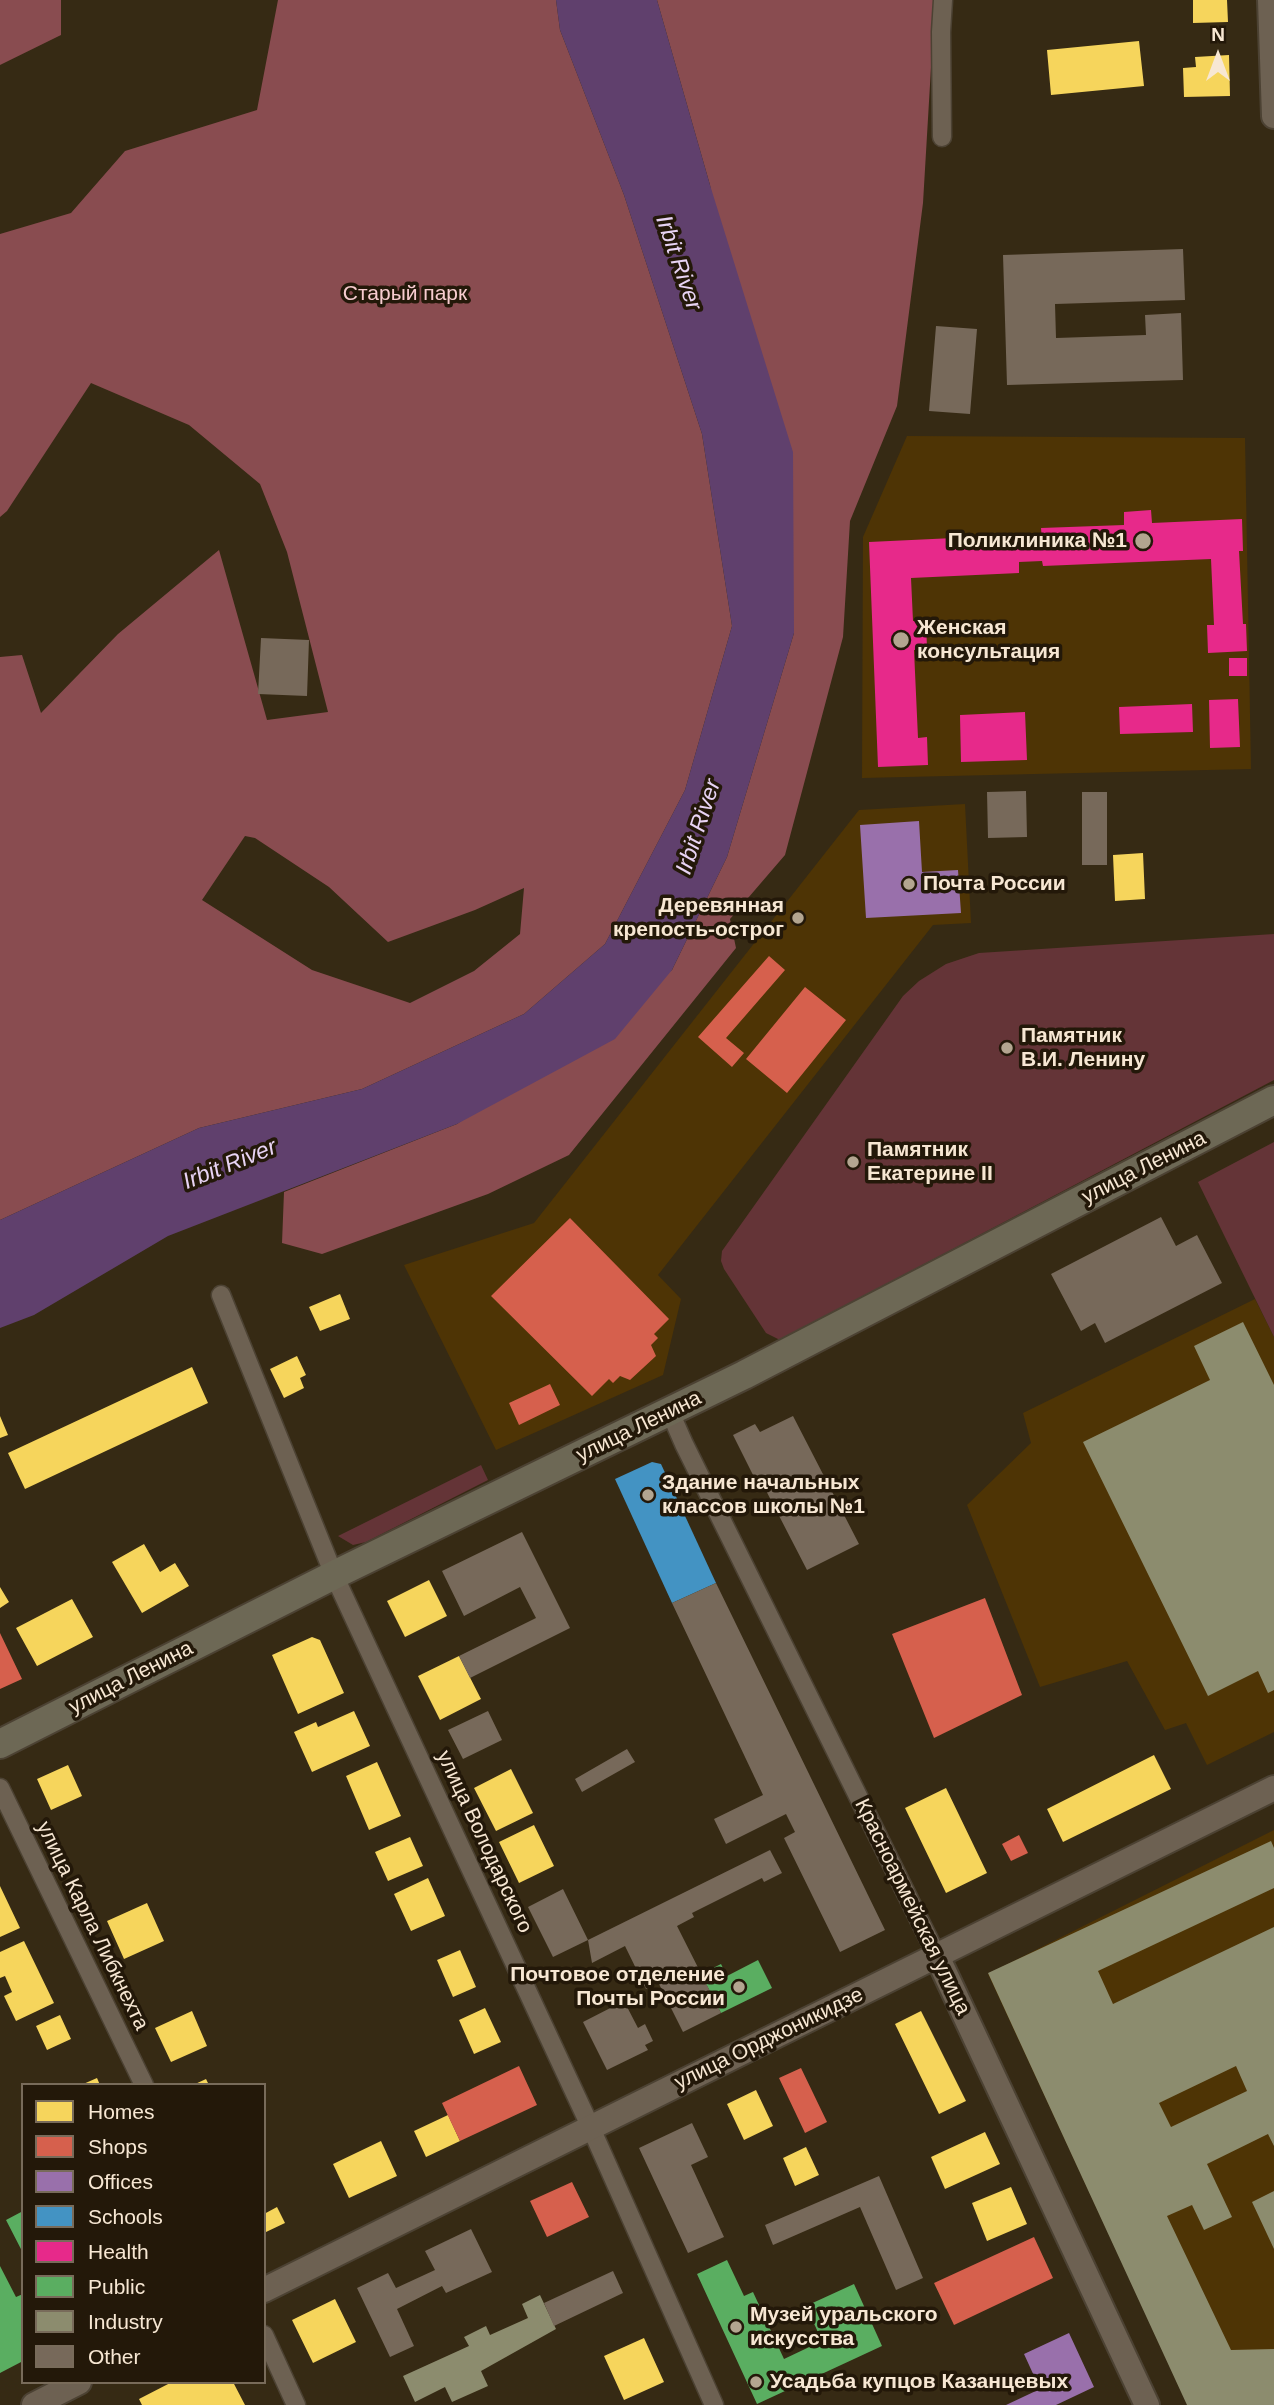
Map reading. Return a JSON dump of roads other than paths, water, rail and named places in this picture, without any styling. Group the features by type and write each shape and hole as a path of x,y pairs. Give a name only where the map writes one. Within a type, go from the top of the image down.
{"main road":[{"path":"1270,0 1274,116"},
{"name":"улица Ленина","path":"0,1744 334,1575 670,1412 1274,1100"},
{"name":"улица Орджоникидзе","path":"266,2289 1274,1788"},
{"name":"Красноармейская улица","path":"937,1955 1147,2405"},
{"path":"34,2405 75,2384"}],"street":[{"path":"942,137 943,0"},
{"name":"улица Володарского","path":"221,1295 334,1575 591,2128 714,2405"},
{"name":"Красноармейская улица","path":"670,1412 937,1955"},
{"name":"улица Карла Либкнехта","path":"0,1788 143,2083"},
{"path":"266,2339 296,2405"}],"water":[{"name":"Irbit River","path":"556,0 657,0 710,185 793,452 794,633 727,857 672,970 615,1039 457,1124 168,1236 34,1315 0,1328 0,1220 199,1128 362,1089 524,1014 605,944 685,790 732,626 702,434 624,195 560,30"}],"place":[{"name":"Поликлиника №1","path":"1143,541"},
{"name":"Женская консультация","path":"901,640"},
{"name":"Почта России","path":"909,884"},
{"name":"Деревянная крепость-острог","path":"798,918"},
{"name":"Памятник В.И. Ленину","path":"1007,1048"},
{"name":"Памятник Екатерине II","path":"853,1162"},
{"name":"Здание начальных классов школы №1","path":"648,1495"},
{"name":"Почтовое отделение Почты России","path":"739,1987"},
{"name":"Музей уральского искусства","path":"736,2327"},
{"name":"Усадьба купцов Казанцевых","path":"756,2382"}],"park label":[{"name":"Старый парк","path":"405,294"}]}
